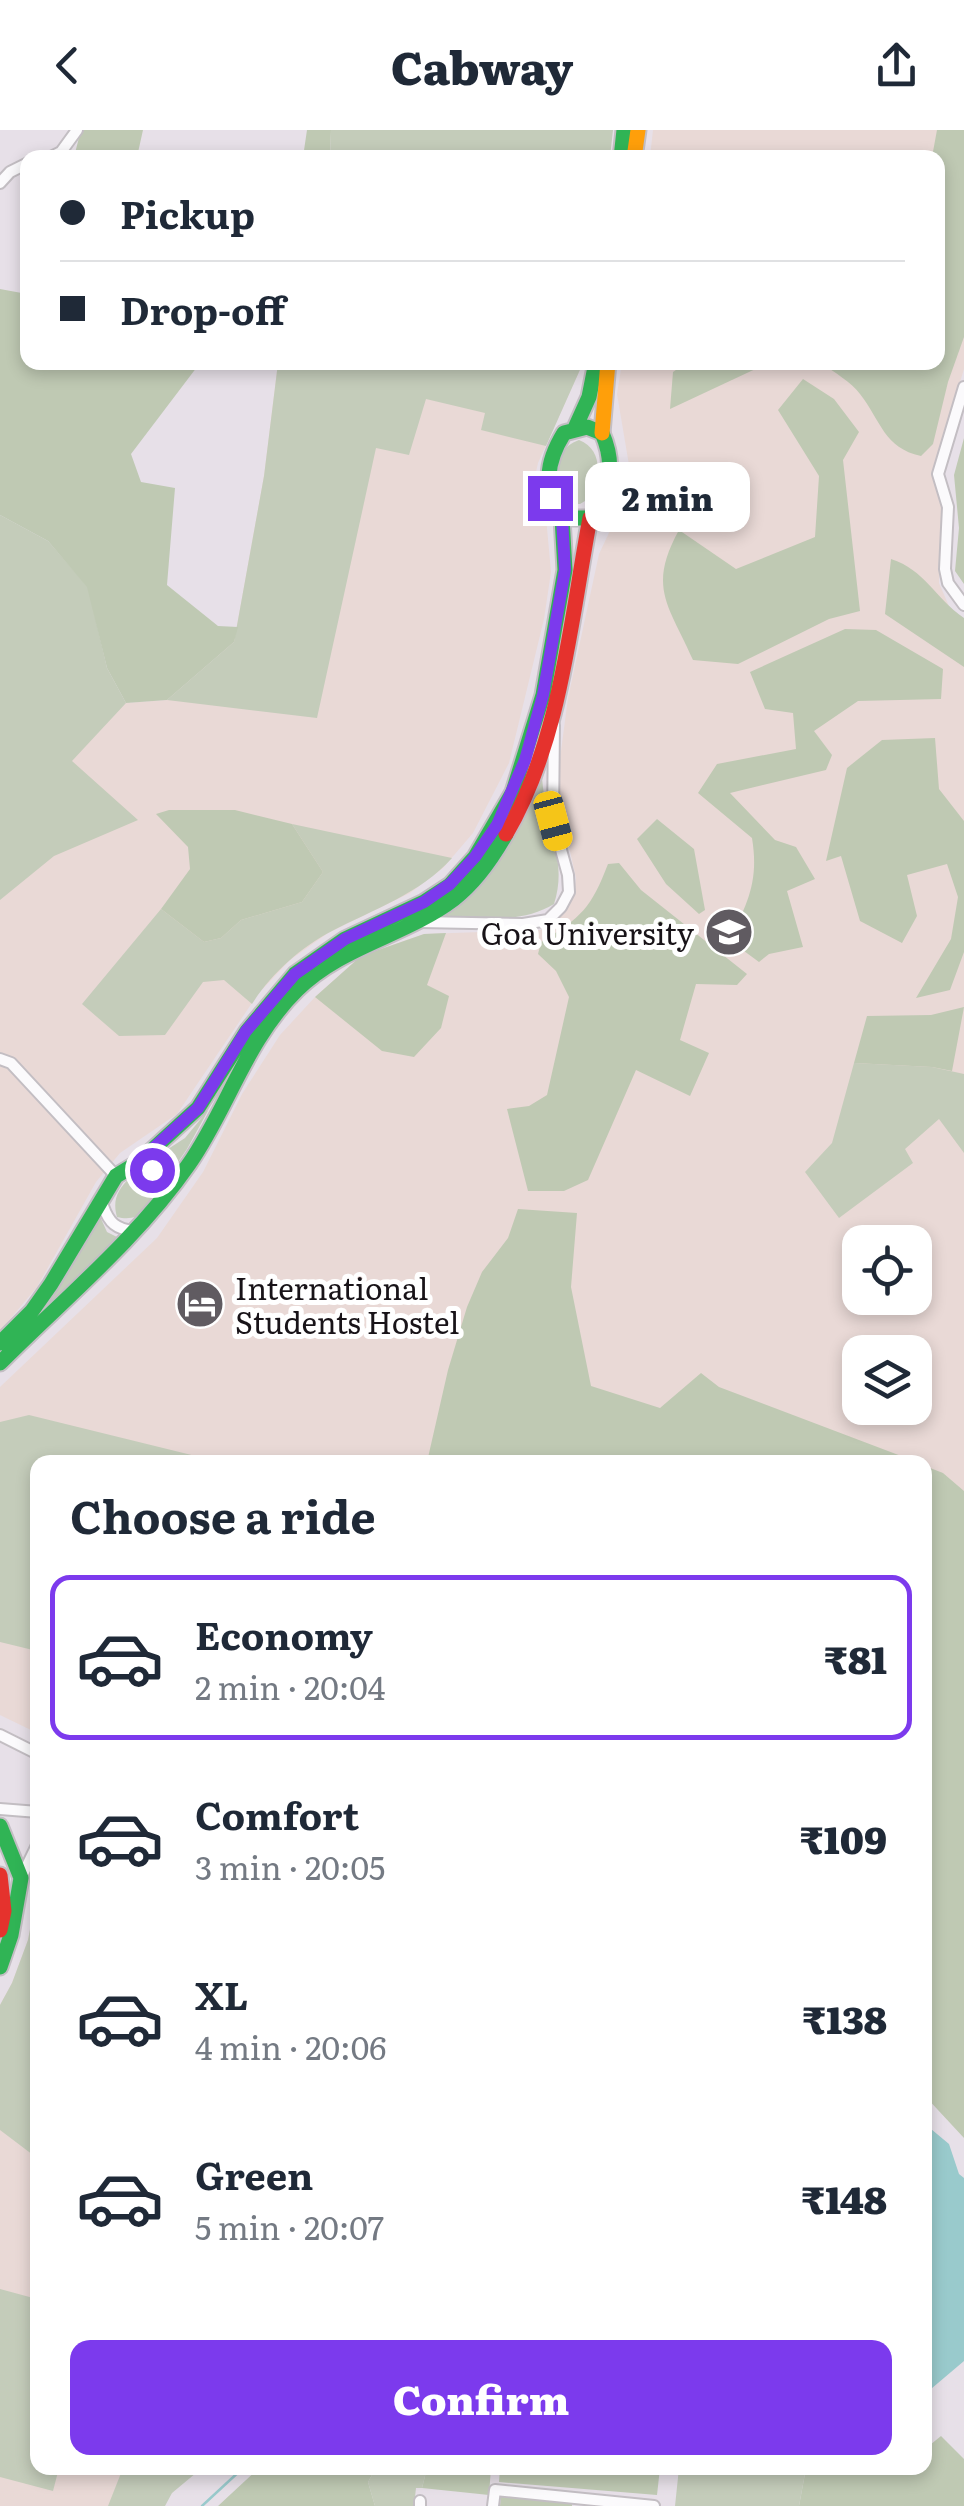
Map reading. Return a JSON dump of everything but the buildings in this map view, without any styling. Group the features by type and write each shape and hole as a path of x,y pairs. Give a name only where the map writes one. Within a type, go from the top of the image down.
{"main road":[{"path":"575,428 589,397 594,370"},
{"path":"0,1363 164,1198 203,1143 257,1038 285,1002 319,970 351,950 462,893 488,862 525,796 555,704 590,518 606,497 612,478 609,446 602,433 607,370"},
{"path":"0,1343 32,1311 108,1190 198,1108 246,1031 295,974 345,939 424,902 450,884 497,825 525,760 543,695 565,570 562,518 546,482 550,454 564,433 575,428 602,433"},
{"path":"562,518 590,518"},
{"path":"0,1826 21,1878 12,1936 0,1967"},
{"path":"0,1875 4,1911 0,1930"}],"street":[{"path":"0,183 5,171"},
{"path":"964,386 938,474 948,507 948,583 964,606"},
{"path":"410,922 523,924 548,920 561,907 569,892 553,821 555,704"},
{"path":"0,1059 12,1063 108,1190 111,1224 135,1231"},
{"path":"138,1162 163,1183 164,1198"},
{"path":"0,1735 30,1750"},
{"path":"2,1750 22,1747"},
{"path":"0,1809 30,1811"},
{"path":"21,1878 30,1859"},
{"path":"493,2506 495,2490 580,2502 654,2506"}],"shaded area":[{"name":"Goa University","path":"653,130 964,130 964,369 932,472 942,503 939,583 964,641 964,1702 932,1649 932,1455 30,1455 30,1730 0,1715 0,1387 157,1238 203,1172 242,1094 280,1035 361,956 424,934 541,930 563,913 574,893 576,878 556,789 568,698 599,554 625,499 629,465 617,394 621,370 945,370 945,150 651,150"},
{"name":"Goa University","path":"277,370 580,370 538,463 534,481 546,517 551,572 544,619 509,763 473,833 443,868 410,893 328,933 290,960 258,994 177,1114 120,1153 96,1182 37,1287 0,1331 0,712 167,700 234,642 264,476"},
{"path":"30,1929 30,2475 124,2475 110,2506 0,2506 0,2005"}],"green space":[{"path":"81,130 143,130 139,150 76,150"},
{"path":"307,130 331,130 330,150 304,150"},
{"path":"331,130 613,130 611,150 330,150"},
{"path":"937,130 964,130 964,337 933,444 921,456 891,440 856,390 832,370 945,370 945,150 933,150"},
{"path":"0,289 20,293 20,370 195,370 131,454 141,482 175,488 167,585 218,626 238,627 234,642 167,700 126,703 107,668 87,587 48,541 0,515"},
{"path":"277,370 580,370 546,446 481,430 485,413 426,399 409,455 376,448 317,718 167,700 234,642 264,476"},
{"path":"676,370 753,370 670,409"},
{"path":"803,379 834,399 859,432 843,460 860,611 829,619 738,664 693,660 670,610 663,582 669,550 679,530 736,569 815,537 819,476 778,410"},
{"path":"964,438 964,584 955,571 959,528 954,475"},
{"path":"579,440 596,457 596,482 590,498 580,504 565,504 557,468 563,451"},
{"path":"0,515 48,541 88,587 107,668 126,703 72,761 138,820 54,856 0,900"},
{"path":"891,559 913,570 964,618 964,667 885,614"},
{"path":"845,629 876,630 943,669 941,699 858,701 814,731 832,755 826,770 730,793 775,840 796,847 815,879 787,891 803,947 769,954 759,962 729,940 750,891 754,867 752,838 698,793 717,764 796,749 793,713 765,709 750,672"},
{"path":"935,738 939,789 964,821 964,952 950,990 916,998 951,939 958,897 947,864 907,875 917,916 902,943 860,921 841,856 826,861 847,768 882,740"},
{"path":"542,774 559,871 554,904 510,918 431,917 481,881"},
{"path":"169,810 235,810 292,824 323,872 302,902 241,920 221,938 204,942 161,909 190,869 188,847 156,814"},
{"path":"657,819 694,849 705,910 699,914 666,884 637,839"},
{"path":"292,824 452,858 426,882 309,945 277,972 252,1004 224,980 203,982 165,1035 119,1036 82,1004 161,909 204,942 221,938 241,920 302,902 323,872"},
{"path":"619,863 641,890 747,974 737,985 696,984 680,1040 709,1053 690,1096 636,1070 588,1180 564,1191 528,1191 507,1109 529,1106 547,1095 569,997 556,971 538,954 541,942 584,910 608,864"},
{"path":"446,933 427,985 449,996 441,1028 414,1057 382,1051 315,997 361,956 424,934"},
{"path":"964,1007 952,1071 854,1063 867,1016 931,1015"},
{"path":"854,1063 932,1067 964,1074 964,1153 939,1119 905,1149 913,1163 839,1218 805,1172 832,1143"},
{"path":"209,1109 165,1181 155,1165 148,1162 185,1138"},
{"path":"131,1176 151,1181 155,1191 141,1213 131,1218 117,1217 117,1195"},
{"path":"518,1209 577,1213 571,1287 591,1386 660,1408 701,1373 719,1387 899,1455 429,1455 467,1307 482,1272 508,1238"},
{"path":"98,1212 107,1232 121,1239 21,1330"},
{"path":"29,1415 192,1455 30,1455 30,1649 0,1642 0,1422"},
{"path":"932,1469 964,1491 964,2138 932,2104"},
{"path":"30,1929 30,2152 0,2130 0,2005"},
{"path":"0,2289 30,2297 30,2475 57,2475 53,2491 0,2477"},
{"path":"941,2436 964,2459 964,2506 799,2506 805,2475 932,2475 932,2443"},
{"path":"120,2475 194,2475 172,2493 165,2506 108,2506"},
{"path":"251,2475 372,2475 368,2482 375,2506 218,2506"},
{"path":"372,2475 425,2475 422,2488 416,2488 414,2506 375,2506 368,2482"},
{"path":"425,2475 490,2475 489,2495 422,2488"},
{"path":"500,2475 659,2475 657,2495 499,2482"},
{"path":"678,2475 805,2475 799,2506 675,2506"},
{"path":"501,2496 572,2503 572,2506 500,2506"}],"water":[{"path":"932,2130 949,2144 964,2178 964,2361 932,2388"}],"waterway":[{"path":"202,2506 235,2475"}],"traffic: fast":[{"path":"622,150 624,130"},
{"path":"575,428 589,397 594,370"},
{"path":"587,427 602,433 609,456 609,477 590,518 562,518 552,496 550,465 564,433 587,427"},
{"path":"0,1343 32,1311 51,1284 116,1176 139,1162 198,1108 247,1031 295,974 345,939 424,902 450,885 475,857 513,792 543,695 565,570 562,518"},
{"path":"0,1363 123,1243 169,1191 203,1142 264,1030 297,990 333,962 415,923 454,899 483,869 506,834"},
{"path":"0,1826 21,1878 11,1935 0,1967"}],"traffic: slow":[{"path":"635,150 638,130"},
{"path":"602,433 607,370"}],"traffic: jam":[{"path":"506,834 525,798 551,720 590,518"},
{"path":"0,1875 4,1911 0,1930"}],"place":[{"name":"Goa University","path":"729,932"},
{"name":"International Students Hostel","path":"200,1304"}],"route":[{"path":"152,1170 138,1162 174,1134 198,1108 246,1031 295,974 345,939 424,902 450,884 497,825 525,760 543,695 565,570 562,518 550,498"}]}
